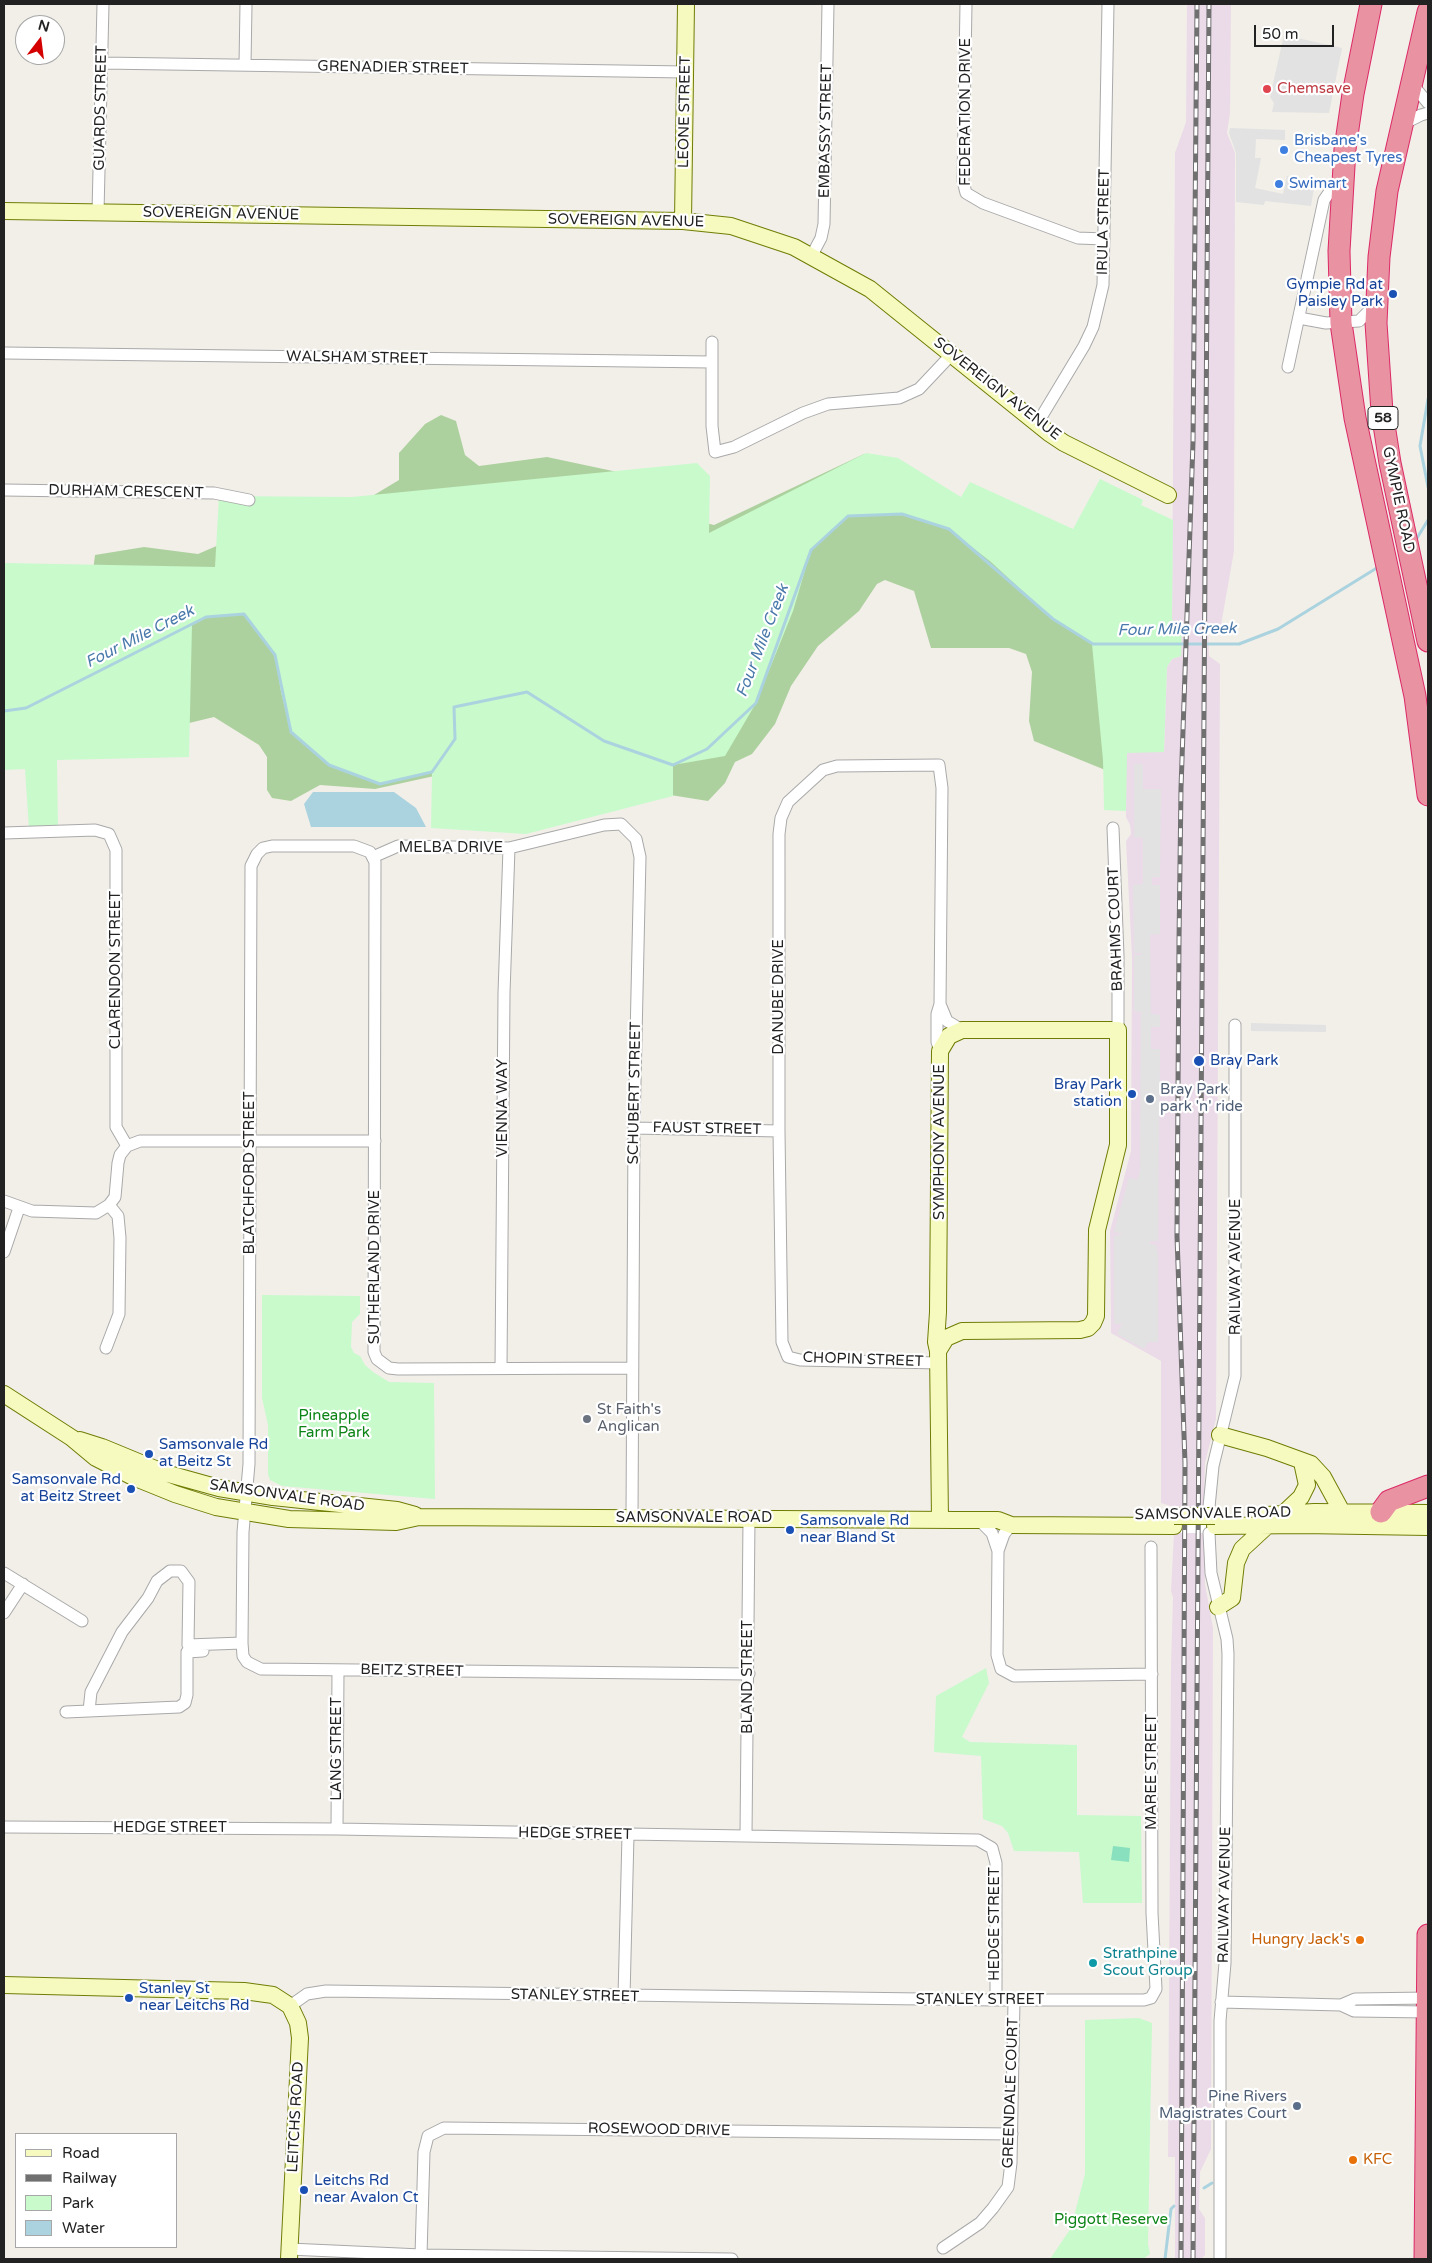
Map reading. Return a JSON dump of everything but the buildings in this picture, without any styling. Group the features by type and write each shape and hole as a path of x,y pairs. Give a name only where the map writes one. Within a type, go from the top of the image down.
{"highway":[{"name":"GYMPIE ROAD","path":"1371,4 1351,106 1342,185 1339,250 1341,323 1355,418 1415,696 1428,795"},
{"name":"GYMPIE ROAD","path":"1428,12 1383,218 1377,303 1378,364 1382,412 1404,531 1428,641"},
{"path":"1382,1512 1388,1501 1428,1486"},
{"path":"1425,2259 1428,1935"}],"street":[{"name":"GUARDS STREET","path":"98,212 103,4"},
{"path":"245,65 246,4"},
{"name":"LEONE STREET","path":"683,221 686,4"},
{"name":"EMBASSY STREET","path":"812,255 822,238 824,224 828,4"},
{"name":"FEDERATION DRIVE","path":"966,4 963,181 966,193 984,203 1078,238 1104,239"},
{"name":"IRULA STREET","path":"1037,424 1076,362 1093,327 1103,285 1108,4"},
{"name":"GRENADIER STREET","path":"102,63 685,72"},
{"path":"1412,84 1428,103"},
{"path":"1402,124 1428,113"},
{"path":"1288,366 1324,200 1331,190 1342,185"},
{"name":"SOVEREIGN AVENUE","path":"4,211 683,221 731,226 776,240 812,255 888,302 1037,424 1064,443 1168,495"},
{"path":"1299,318 1326,323 1341,323 1362,319 1377,303"},
{"path":"712,342 712,426 715,452 734,447 803,412 828,404 900,398 919,389 952,354"},
{"name":"WALSHAM STREET","path":"4,354 711,362"},
{"name":"DURHAM CRESCENT","path":"4,490 214,493 248,500"},
{"path":"1399,617 1409,606 1421,605"},
{"name":"SYMPHONY AVENUE","path":"939,765 942,788 940,1004 937,1014 937,1042 940,1051 938,1312 936,1342 938,1357 940,1520"},
{"name":"DANUBE DRIVE","path":"788,1357 782,1342 779,1131 781,818 788,802 823,770 837,766 939,765"},
{"name":"MELBA DRIVE","path":"374,857 398,846 509,848 583,829 621,824"},
{"name":"SCHUBERT STREET","path":"621,824 636,839 640,857 634,1128 632,1368"},
{"name":"BRAHMS COURT","path":"1113,828 1118,956 1118,1030"},
{"name":"CLARENDON STREET","path":"4,833 94,830 109,834 116,850 116,1127 127,1146"},
{"name":"BLATCHFORD STREET","path":"247,1493 249,1464 252,866 257,854 263,848 272,846 354,846 365,849 374,857"},
{"name":"VIENNA WAY","path":"501,1368 504,993 509,848"},
{"name":"SUTHERLAND DRIVE","path":"374,857 376,870 374,1352 377,1359 389,1368 398,1369 632,1368"},
{"path":"940,1004 947,1021 962,1030"},
{"name":"RAILWAY AVENUE","path":"1220,2259 1219,2098 1221,2002 1225,1963 1228,1654 1227,1639 1211,1573 1211,1478 1220,1435 1230,1404 1235,1376 1235,1025"},
{"path":"938,1312 948,1326 962,1331 1080,1330 1088,1328 1093,1323 1096,1316 1097,1230 1118,1144 1118,1030 962,1030 949,1036 940,1051"},
{"name":"FAUST STREET","path":"634,1128 779,1131"},
{"path":"4,1201 19,1208 45,1212 96,1213 109,1205 115,1197 120,1155 127,1146 140,1141 375,1141"},
{"path":"106,1348 119,1314 120,1238 118,1216 109,1205"},
{"path":"4,1252 19,1208"},
{"path":"938,1357 946,1338 962,1331"},
{"name":"CHOPIN STREET","path":"788,1357 800,1360 938,1357"},
{"path":"632,1368 632,1517"},
{"name":"SAMSONVALE ROAD","path":"4,1394 72,1438 96,1458 140,1481 194,1501 244,1513 322,1521 396,1522 420,1517 632,1517 979,1520 1005,1522 1012,1514 1212,1521 1268,1525 1428,1526"},
{"path":"1220,1435 1267,1448 1311,1464 1318,1470 1342,1512"},
{"name":"SAMSONVALE ROAD","path":"72,1438 102,1447 164,1473 247,1493 397,1510 420,1517"},
{"path":"1283,1514 1301,1497 1307,1485 1302,1462"},
{"path":"242,1647 244,1513 247,1493"},
{"name":"SAMSONVALE ROAD","path":"1212,1521 1283,1514 1342,1512 1428,1513"},
{"name":"BLAND STREET","path":"746,1835 749,1519"},
{"path":"979,1520 992,1534 998,1551"},
{"path":"1005,1522 1004,1534 998,1551 997,1655 1001,1669 1014,1676 1152,1674"},
{"path":"1218,1607 1232,1598 1236,1563 1242,1549 1268,1525"},
{"name":"MAREE STREET","path":"1152,1547 1152,1913 1156,1989 1153,1996"},
{"path":"90,1711 91,1692 122,1632 148,1598 157,1581 170,1571 181,1571 189,1582 188,1644 242,1647"},
{"path":"4,1573 82,1621"},
{"path":"4,1612 23,1584"},
{"path":"66,1712 179,1707 185,1703 187,1652 242,1647"},
{"name":"BEITZ STREET","path":"242,1647 247,1662 261,1669 749,1674"},
{"name":"LANG STREET","path":"337,1829 338,1670"},
{"name":"HEDGE STREET","path":"4,1827 337,1829 978,1840 990,1847 996,1863 996,2000"},
{"path":"624,1997 628,1835"},
{"path":"4,1985 244,1990 273,1995 290,2006"},
{"name":"STANLEY STREET","path":"290,2006 307,1994 326,1991 624,1997 996,2000 1144,2000 1153,1996"},
{"name":"GREENDALE COURT","path":"943,2248 980,2223 1008,2187 1012,2134 1014,2000"},
{"path":"1221,2002 1341,2005 1354,2011 1428,2005"},
{"name":"LEITCHS ROAD","path":"289,2254 300,2038 298,2022 290,2006"},
{"name":"ROSEWOOD DRIVE","path":"421,2255 424,2152 428,2136 444,2128 1012,2134"},
{"path":"289,2254 732,2259"}],"shaded area":[{"path":"1187,4 1231,4 1230,113 1227,133 1235,153 1234,551 1221,625 1208,630 1209,656 1220,664 1216,1419 1205,1463 1204,1507 1174,1507 1161,1503 1161,1361 1111,1333 1110,1231 1131,1151 1132,957 1126,841 1131,834 1130,825 1126,817 1126,752 1164,752 1167,667 1172,659 1181,656 1182,628 1178,627 1172,619 1175,153 1186,122"},
{"path":"1284,35 1342,48 1329,113 1272,112 1274,103 1270,97"},
{"path":"1230,128 1285,130 1285,140 1256,139 1255,158 1261,158 1255,188 1283,194 1287,176 1315,182 1311,206 1265,201 1264,205 1236,202 1236,153 1229,133"},
{"name":"Bray Park park 'n' ride","path":"1134,764 1143,764 1143,789 1161,789 1160,877 1152,877 1152,885 1160,885 1160,934 1150,935 1151,1014 1160,1015 1160,1027 1151,1027 1151,1049 1160,1049 1158,1241 1150,1241 1150,1244 1156,1245 1158,1255 1158,1342 1148,1342 1144,1349 1117,1334 1122,1324 1114,1324 1114,1236 1123,1234 1114,1232 1129,1178 1137,1180 1140,1171 1141,1012 1134,1011 1134,955 1141,955 1142,953 1134,953 1133,885 1143,884 1143,838 1134,837"},
{"path":"1251,1023 1326,1025 1326,1032 1251,1031"},
{"path":"1174,1533 1204,1533 1205,1584 1213,1628 1211,2149 1200,2172 1199,2209 1205,2218 1205,2255 1201,2259 1175,2259 1175,2157 1168,2157 1173,1597 1171,1591"}],"green space":[{"path":"441,415 456,421 465,455 479,466 547,457 641,477 698,521 714,525 864,454 886,458 1161,641 1117,750 1115,774 1034,741 1029,721 1032,672 1026,654 1009,648 931,648 914,591 885,580 877,584 859,611 818,646 791,686 775,724 752,754 735,762 725,783 708,801 664,794 439,775 375,789 320,785 291,801 272,798 267,790 267,757 259,745 214,717 181,725 4,670 93,571 95,555 144,547 198,554 235,538 369,498 399,480 399,453 425,424"},
{"path":"866,453 898,458 961,497 970,482 1073,529 1100,479 1143,500 1141,505 1173,520 1172,619 1178,627 1182,627 1181,656 1172,659 1167,667 1164,752 1127,753 1126,811 1104,810 1103,760 1092,644 1053,619 991,562 949,529 902,514 848,516 811,550 793,611 756,703 725,756 673,765 673,796 526,834 431,828 432,772 380,784 329,765 291,732 281,692 275,655 244,614 207,617 192,624 189,757 57,760 58,829 29,829 25,769 4,770 4,563 215,567 219,496 352,497 697,463 710,476 709,533"},
{"name":"Pineapple Farm Park","path":"262,1295 360,1296 360,1314 352,1322 351,1347 354,1353 360,1356 365,1365 373,1372 389,1382 434,1383 435,1499 282,1486 270,1480 268,1474 268,1425 262,1398"},
{"path":"986,1668 989,1683 962,1737 970,1742 1077,1745 1077,1815 1141,1816 1142,1903 1083,1903 1079,1852 1014,1851 1008,1833 1002,1826 983,1819 981,1756 934,1752 936,1696"},
{"path":"1113,1846 1130,1848 1129,1862 1111,1860"},
{"name":"Piggott Reserve","path":"1139,2018 1152,2023 1148,2244 1150,2254 1143,2259 1050,2259 1071,2228 1085,2174 1085,2020"}],"water":[{"path":"313,792 394,792 416,808 426,827 311,827 304,804"}],"pier":[{"path":"1174,1507 1215,1507 1215,1533 1174,1533"}],"waterway":[{"name":"Four Mile Creek","path":"1428,399 1420,446 1428,487"},
{"name":"Four Mile Creek","path":"4,711 26,708 206,617 244,614 275,655 291,732 329,765 380,784 432,772 455,739 454,707 527,692 604,741 673,765 707,749 756,703 811,550 848,516 902,514 949,529 1053,619 1093,644 1239,644 1278,629 1380,566"},
{"name":"Four Mile Creek","path":"1414,543 1428,520"},
{"path":"1204,2188 1212,2183"},
{"path":"1165,2259 1171,2209 1174,2206"}],"railway":[{"path":"1181,2259 1185,1463 1177,1236 1179,941 1181,788 1193,442 1197,4"},
{"path":"1193,2259 1209,4"}],"place":[{"name":"Chemsave","path":"1267,89"},
{"name":"Brisbane's Cheapest Tyres","path":"1284,150"},
{"name":"Swimart","path":"1279,184"},
{"name":"Gympie Rd at Paisley Park","path":"1393,294"},
{"name":"Bray Park","path":"1199,1061"},
{"name":"Bray Park station","path":"1132,1094"},
{"name":"Bray Park park 'n' ride","path":"1150,1099"},
{"name":"St Faith's Anglican","path":"587,1419"},
{"name":"Samsonvale Rd at Beitz St","path":"149,1454"},
{"name":"Samsonvale Rd at Beitz Street","path":"131,1489"},
{"name":"Samsonvale Rd near Bland St","path":"790,1530"},
{"name":"Hungry Jack's","path":"1360,1940"},
{"name":"Strathpine Scout Group","path":"1093,1963"},
{"name":"Stanley St near Leitchs Rd","path":"129,1998"},
{"name":"Pine Rivers Magistrates Court","path":"1297,2106"},
{"name":"KFC","path":"1353,2160"},
{"name":"Leitchs Rd near Avalon Ct","path":"304,2190"}]}
